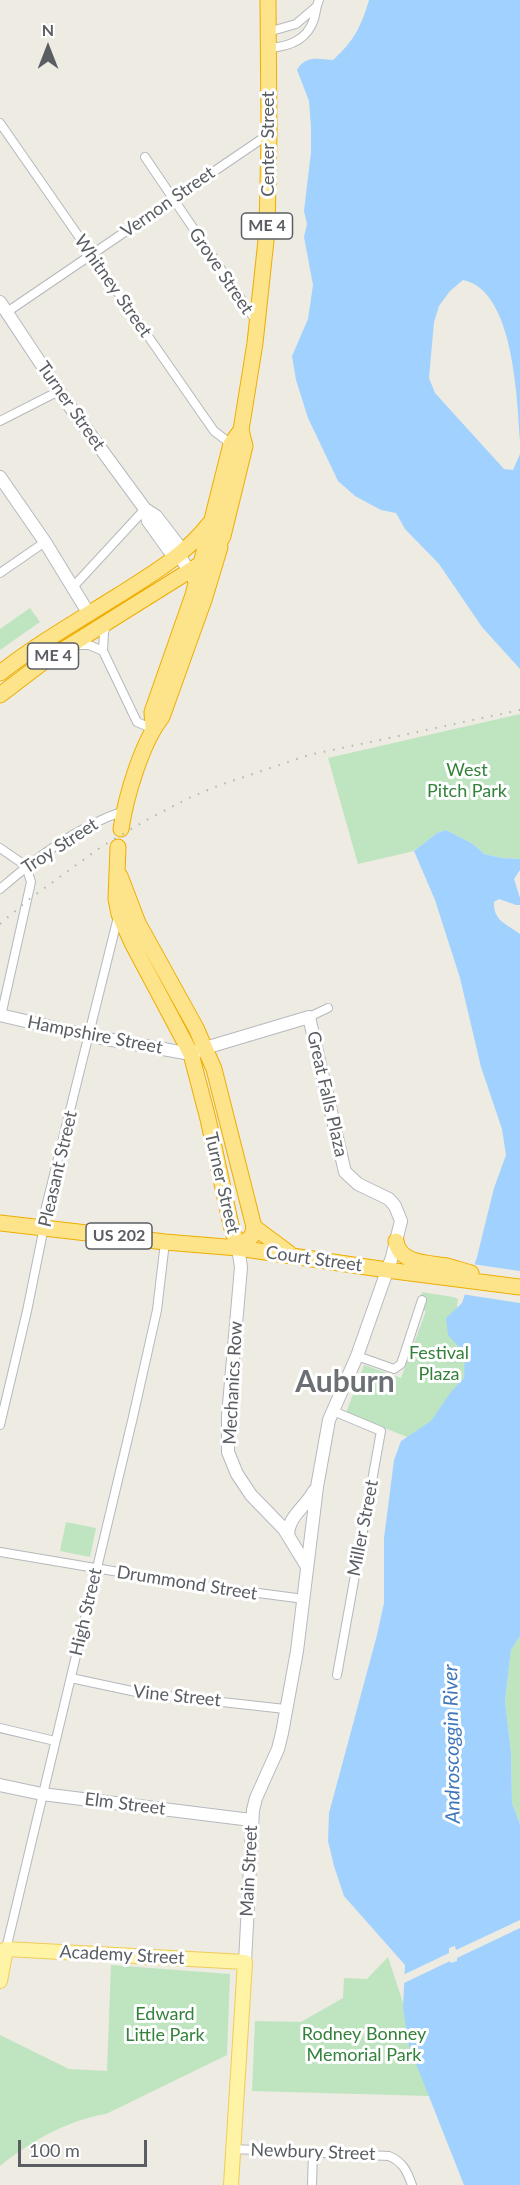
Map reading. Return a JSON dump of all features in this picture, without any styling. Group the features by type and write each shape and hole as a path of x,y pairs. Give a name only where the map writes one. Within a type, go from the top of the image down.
{"highway":[{"name":"Center Street","path":"196,573 214,552 223,536 244,446 241,430 258,324 267,231 268,0"},
{"name":"Center Street","path":"179,555 194,542 213,519 231,444 241,430"},
{"path":"153,729 152,712 213,519"},
{"path":"121,829 124,811 153,729 162,717 205,597 223,536"},
{"name":"ME 4","path":"0,673 34,648 179,555"},
{"name":"ME 4","path":"0,695 42,663 109,621 196,573"},
{"name":"Turner Street","path":"118,847 116,899 119,914 132,943 198,1051 214,1069 254,1227 252,1236 238,1248 208,1119 198,1051 196,1028 138,923 118,870"},
{"name":"Court Street","path":"0,1223 238,1248 387,1270 449,1272 520,1287"},
{"path":"254,1227 294,1256"},
{"path":"396,1241 399,1251 406,1257 449,1272"}],"main road":[{"name":"Turner Street","path":"4,307 59,391 145,509 148,521 166,547 171,553 179,555 196,573 205,597"},
{"path":"0,477 45,542 88,614"},
{"name":"Hampshire Street","path":"0,1016 90,1036 198,1051"},
{"name":"Great Falls Plaza","path":"198,1051 309,1017 345,1172 358,1184 383,1194 399,1214"},
{"path":"399,1214 401,1221 387,1270 385,1253 394,1219 399,1214"},
{"name":"Mechanics Row","path":"238,1248 242,1267 228,1416 228,1452 237,1474 251,1495 288,1535"},
{"name":"Main Street","path":"231,2185 240,2056 251,1820 256,1798 278,1749 297,1651 316,1487 329,1420 357,1356 387,1270"},
{"name":"Main Street","path":"288,1535 289,1522 310,1499 316,1487"},
{"path":"288,1535 311,1536"},
{"path":"288,1535 306,1565"},
{"name":"Elm Street","path":"0,1785 42,1794 251,1820"},
{"name":"Academy Street","path":"3,1948 245,1962"},
{"name":"High Street","path":"0,1981 3,1948"}],"street":[{"path":"268,32 296,24 317,4"},
{"path":"268,48 285,47 301,38 314,18 317,4"},
{"name":"Whitney Street","path":"0,123 214,431 231,444"},
{"name":"Vernon Street","path":"4,307 92,255 269,134"},
{"path":"0,143 10,137"},
{"name":"Grove Street","path":"145,157 258,324"},
{"path":"0,421 59,391"},
{"path":"73,586 145,509"},
{"path":"0,573 45,542"},
{"path":"109,621 104,632 103,651 137,722 153,729"},
{"path":"71,645 89,645 103,651"},
{"name":"Troy Street","path":"0,889 26,866 88,827 106,817 124,811"},
{"path":"0,848 26,866 31,882 0,1016"},
{"name":"Pleasant Street","path":"0,1425 27,1311 44,1227 44,1215 119,914"},
{"name":"Great Falls Plaza","path":"309,1017 328,1008"},
{"name":"High Street","path":"3,1948 71,1678 154,1321 165,1242"},
{"path":"357,1356 394,1369 401,1364 422,1299"},
{"name":"Miller Street","path":"333,1411 381,1431 337,1675"},
{"name":"Drummond Street","path":"0,1552 96,1569 304,1599"},
{"name":"Vine Street","path":"71,1678 141,1693 285,1709"},
{"path":"0,1728 55,1742"},
{"name":"Newbury Street","path":"233,2149 389,2156 397,2160 407,2171 412,2185"},
{"path":"312,2185 313,2152"}],"green space":[{"path":"30,608 40,622 0,650 0,629"},
{"name":"West Pitch Park","path":"520,714 520,859 484,854 473,844 446,830 437,833 414,851 358,864 328,758"},
{"name":"Festival Plaza","path":"422,1292 458,1299 456,1314 475,1364 464,1381 448,1398 446,1409 415,1440 346,1413 364,1365 401,1378 426,1311 417,1308"},
{"path":"66,1522 96,1528 90,1557 60,1551"},
{"path":"520,1636 520,1824 512,1803 511,1752 505,1701 511,1650"},
{"name":"Rodney Bonney Memorial Park","path":"388,1957 429,2096 252,2091 255,2021 301,2022 343,1998 344,1978 367,1979"},
{"name":"Edward Little Park","path":"111,1965 230,1974 227,2055 106,2114 77,2121 50,2133 0,2166 0,2035 69,2069 107,2071"}],"water":[{"path":"369,0 520,0 520,440 514,374 503,324 493,303 480,288 463,280 450,291 439,306 434,322 429,378 435,393 504,469 513,470 520,454 520,669 482,627 439,564 405,529 396,513 381,510 355,496 338,481 308,418 296,380 292,356 308,319 313,285 304,237 307,224 304,211 311,152 311,127 309,101 297,70 308,60 333,60 356,33"},
{"name":"Androscoggin River","path":"446,830 473,844 484,854 520,859 520,870 514,879 520,905 499,899 494,902 494,908 498,918 520,934 520,1636 511,1650 505,1701 511,1752 512,1803 520,1824 520,2185 464,2185 409,2046 403,2008 405,1965 344,1896 328,1841 329,1813 384,1603 384,1538 394,1460 401,1441 431,1421 464,1378 465,1354 448,1335 446,1318 462,1303 477,1257 494,1188 506,1155 502,1129 481,1067 460,978 435,900 414,851 437,833"}],"pier":[{"path":"472,1264 520,1271 520,1303 461,1294"},
{"path":"520,1920 520,1928 457,1958 457,1961 451,1963 450,1961 400,1985 401,1976 449,1953 449,1948 455,1946 456,1950"}],"railway":[{"path":"0,924 28,900 101,847 150,818 220,785 309,755 520,710"}],"district":[{"name":"Auburn","path":"345,1382"}]}
